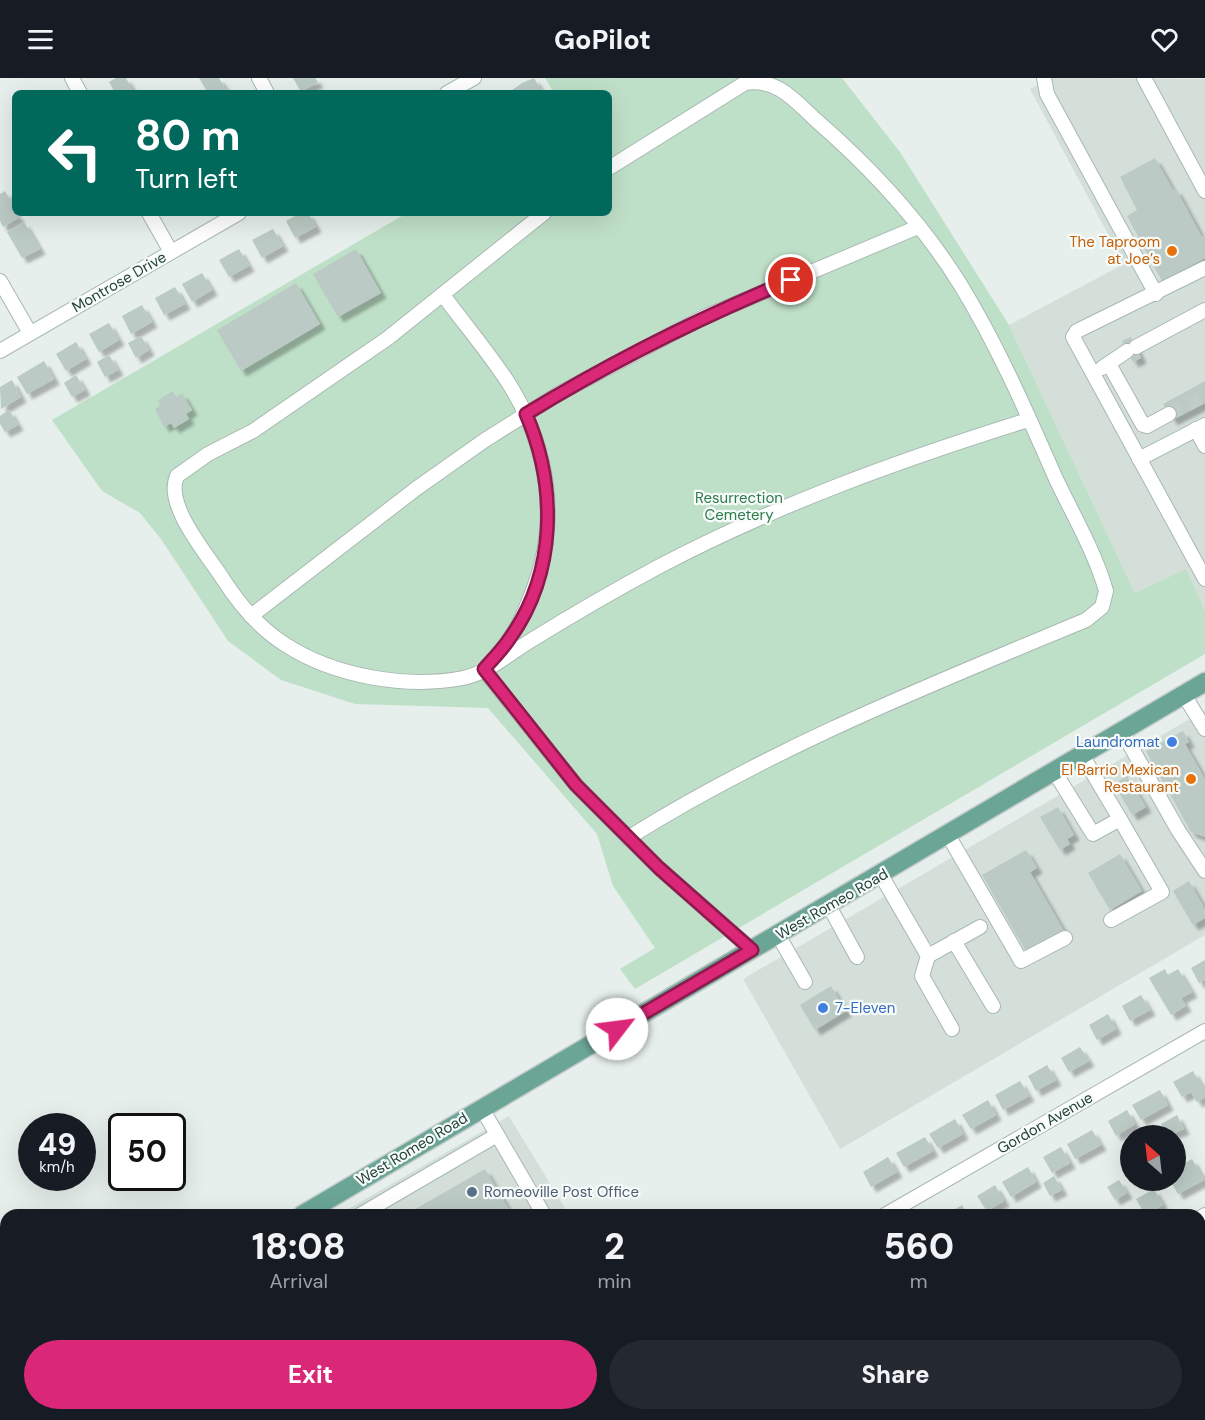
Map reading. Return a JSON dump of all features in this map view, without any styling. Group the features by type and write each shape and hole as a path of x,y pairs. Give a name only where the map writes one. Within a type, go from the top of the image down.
{"main road":[{"name":"West Romeo Road","path":"312,1209 481,1107 948,836 1205,682"}],"street":[{"path":"450,87 474,78"},
{"path":"1044,78 1047,94 1156,294"},
{"path":"1144,78 1205,191"},
{"path":"612,166 745,83 765,81 783,89 849,149 918,227 959,283 1005,365 1106,591 1102,607 1086,620 794,747 673,810 628,838"},
{"path":"151,216 171,252"},
{"name":"Montrose Drive","path":"0,351 234,216"},
{"path":"540,216 488,255 388,338 261,426 193,462 177,476 173,490 178,508 232,592 251,616 284,644 303,655 367,675 438,680 466,678 606,596 776,510 879,468 1028,420"},
{"path":"251,616 417,488 526,414 602,370 704,316 918,227"},
{"path":"1203,572 1073,337 1077,331 1205,268"},
{"path":"0,281 30,333"},
{"path":"442,295 510,386 526,414 535,436 547,487 550,516 547,542 538,578 511,637 484,669"},
{"path":"1092,374 1131,349 1205,310"},
{"path":"1109,364 1143,425 1147,426 1169,414"},
{"path":"1139,459 1201,427 1205,446"},
{"path":"484,669 576,785 628,838 752,950"},
{"path":"1184,695 1205,729"},
{"path":"1122,731 1178,830 1205,871"},
{"path":"1082,754 1162,892 1111,920"},
{"path":"1054,771 1093,834 1120,819"},
{"path":"948,836 1021,961 1065,938"},
{"path":"881,875 928,956"},
{"path":"829,906 857,957"},
{"path":"952,1029 922,976 928,956 980,927"},
{"path":"778,935 805,982"},
{"path":"954,941 993,1006"},
{"name":"Gordon Avenue","path":"895,1209 1205,1031"},
{"path":"481,1107 540,1209"},
{"path":"373,1209 497,1135"}],"shaded area":[{"path":"1052,78 1205,79 1205,611 1186,570 1135,593 1009,325 1124,264 1030,89"},
{"path":"1205,710 1205,935 840,1149 743,979"},
{"path":"509,1116 565,1209 348,1209"}],"green space":[{"name":"Resurrection Cemetery","path":"545,78 842,78 900,152 1009,325 1135,593 1186,569 1205,611 1205,654 635,989 620,969 655,948 613,886 597,834 488,708 355,704 281,680 228,641 161,539 140,513 102,491 52,420 402,216 612,216 612,90 552,90"}],"building":[{"path":"116,78 126,78 132,90 113,90 109,82"},
{"path":"199,78 219,78 226,90 206,90"},
{"path":"293,78 315,78 318,82 304,90 300,90"},
{"path":"534,78 541,90 512,90"},
{"path":"1155,158 1173,190 1176,189 1202,237 1205,235 1205,258 1162,281 1127,216 1137,210 1120,177"},
{"path":"5,191 12,203 12,216 20,217 3,227 0,221 0,194"},
{"path":"295,216 310,216 316,227 295,238 286,221"},
{"path":"24,222 40,249 22,258 7,232"},
{"path":"273,229 283,246 262,258 252,240"},
{"path":"239,249 249,266 229,277 219,260"},
{"path":"356,249 381,293 338,317 313,274"},
{"path":"202,273 212,290 192,302 182,284"},
{"path":"296,283 320,324 241,371 217,330"},
{"path":"175,287 185,304 164,315 155,298"},
{"path":"142,305 152,322 131,334 122,316"},
{"path":"109,323 119,340 99,352 89,334"},
{"path":"141,336 149,350 136,358 128,343"},
{"path":"1131,337 1141,358 1133,362 1122,341"},
{"path":"76,342 86,359 66,371 56,354"},
{"path":"109,355 118,370 105,377 97,362"},
{"path":"44,361 54,379 27,394 17,377"},
{"path":"76,375 85,390 72,397 64,383"},
{"path":"12,380 21,397 1,409 0,387"},
{"path":"1205,381 1205,403 1172,420 1163,404"},
{"path":"173,391 176,397 182,393 192,410 186,414 189,419 174,428 171,423 164,427 155,409 160,406 158,400"},
{"path":"9,410 18,425 5,432 0,424 0,416"},
{"path":"1183,731 1189,742 1185,744 1205,779 1205,837 1191,832 1146,751"},
{"path":"1127,776 1146,807 1132,815 1114,784"},
{"path":"1058,807 1074,835 1067,839 1070,844 1060,850 1040,817"},
{"path":"1026,850 1037,868 1030,872 1064,931 1027,953 982,875"},
{"path":"1120,854 1142,891 1110,910 1088,873"},
{"path":"1189,881 1205,909 1205,918 1193,925 1173,891"},
{"path":"1205,960 1205,980 1199,983 1191,968"},
{"path":"1165,969 1168,975 1178,969 1192,992 1181,998 1186,1006 1171,1015 1149,978"},
{"name":"7-Eleven","path":"831,986 846,1011 815,1030 800,1005"},
{"path":"1141,995 1150,1010 1130,1021 1122,1006"},
{"path":"1108,1014 1116,1029 1097,1040 1089,1025"},
{"path":"1080,1047 1089,1061 1069,1072 1061,1058"},
{"path":"1047,1065 1056,1080 1036,1091 1028,1076"},
{"path":"1193,1071 1205,1091 1205,1097 1197,1102 1191,1092 1182,1097 1173,1082"},
{"path":"1020,1081 1029,1096 1003,1110 995,1095"},
{"path":"1160,1090 1168,1105 1141,1120 1132,1105"},
{"path":"988,1100 996,1115 971,1129 962,1115"},
{"path":"1127,1110 1135,1124 1120,1125 1120,1133 1116,1136 1108,1121"},
{"path":"1177,1115 1182,1125 1162,1125"},
{"path":"955,1119 963,1134 938,1148 929,1134"},
{"path":"1092,1130 1101,1145 1075,1159 1067,1144"},
{"path":"925,1137 933,1151 904,1167 896,1153"},
{"path":"1061,1147 1070,1163 1052,1173 1043,1157"},
{"path":"888,1157 897,1172 871,1187 863,1172"},
{"path":"1192,1159 1204,1180 1186,1190 1186,1162"},
{"path":"1028,1167 1036,1182 1011,1197 1002,1182"},
{"name":"Romeoville Post Office","path":"485,1169 508,1209 415,1209"},
{"path":"1054,1176 1062,1190 1050,1196 1043,1183"},
{"path":"1119,1180 1120,1191 1127,1193 1115,1200 1107,1187"},
{"path":"995,1185 1004,1201 990,1209 986,1209 977,1196"},
{"path":"1150,1191 1155,1191 1163,1205 1156,1209 1142,1209 1136,1199"}],"tunnel":[{"path":"1169,414 1205,395"}],"place":[{"name":"The Taproom at Joe’s","path":"1172,251"},
{"name":"Laundromat","path":"1172,742"},
{"name":"El Barrio Mexican Restaurant","path":"1191,779"},
{"name":"7-Eleven","path":"823,1008"},
{"name":"Romeoville Post Office","path":"472,1192"}],"route":[{"path":"617,1029 752,950 659,868 576,785 534,735 484,669 511,637 525,610 538,578 547,542 550,516 547,487 542,460 526,414 560,393 704,316 791,280"}]}
